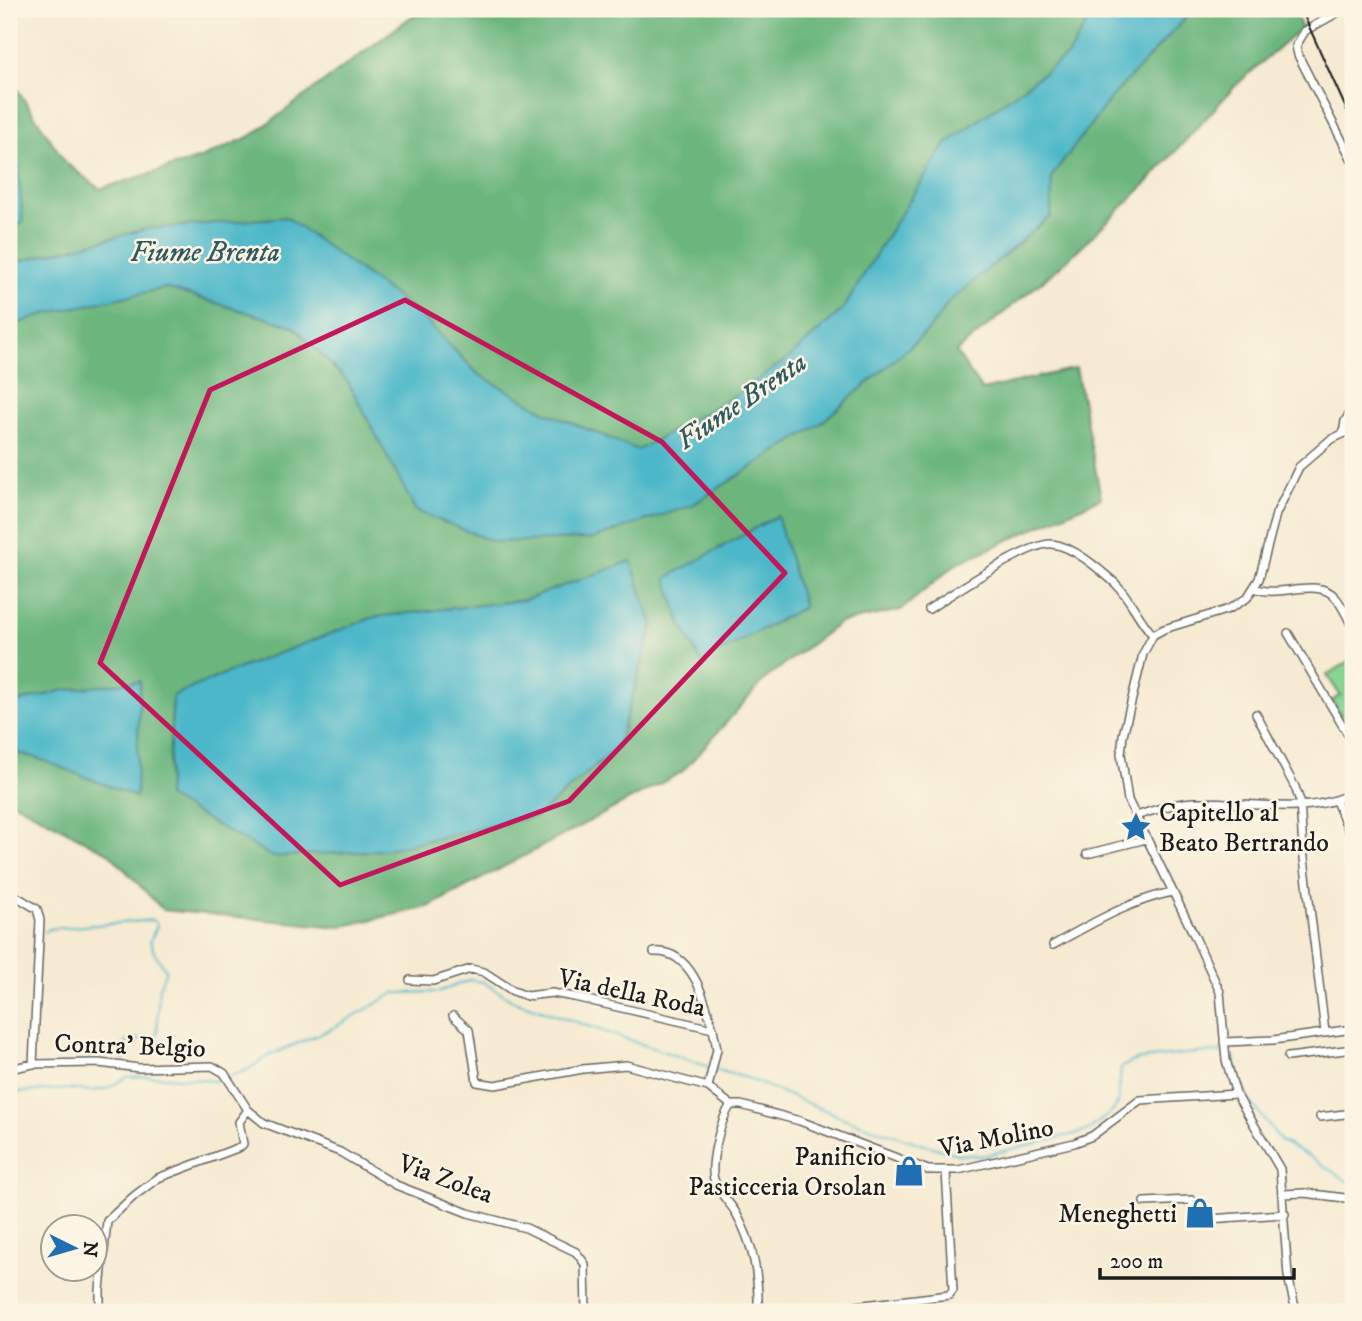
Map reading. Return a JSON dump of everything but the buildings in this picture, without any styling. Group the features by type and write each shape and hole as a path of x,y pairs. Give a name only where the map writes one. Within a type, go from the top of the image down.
{"street":[{"path":"1345,9 1305,31 1296,46 1298,55 1353,162"},
{"path":"1343,434 1345,421 1353,408"},
{"path":"1296,1312 1288,1276 1280,1169 1236,1094 1226,1060 1220,992 1128,800 1121,754 1123,735 1143,654 1153,635 1164,629 1229,609 1247,598 1259,579 1276,514 1299,467 1320,447 1353,429"},
{"path":"929,609 1025,551 1049,543 1072,552 1114,583 1129,599 1153,635"},
{"path":"1255,588 1264,592 1320,589 1335,596 1353,628"},
{"path":"1288,633 1353,743"},
{"path":"1256,715 1295,787 1300,804 1325,1032"},
{"path":"1136,816 1163,807 1192,802 1271,806 1336,801 1353,792"},
{"path":"1336,801 1353,840"},
{"path":"1087,854 1146,839"},
{"name":"Contra' Belgio","path":"9,892 37,909 40,920 33,1064"},
{"path":"1053,945 1116,912 1150,897 1172,892"},
{"path":"654,952 666,951 677,956 700,989 713,1029"},
{"name":"Via della Roda","path":"410,980 433,981 471,969 484,972 513,991 527,996 552,993 713,1029 717,1049 708,1087"},
{"path":"453,1016 468,1030 477,1082 495,1085 612,1065 637,1067 708,1087 732,1105 724,1120 713,1160 714,1181 735,1212 750,1245 757,1268 758,1312"},
{"path":"1225,1045 1353,1029"},
{"path":"1288,1057 1353,1049"},
{"name":"Contra' Belgio","path":"9,1069 33,1064 99,1063 139,1068 212,1066 224,1073"},
{"name":"Via Zolea","path":"224,1073 248,1110 264,1123 340,1152 396,1185 468,1213 526,1228 576,1252 585,1264 586,1312"},
{"name":"Via Molino","path":"732,1105 788,1118 928,1170 946,1171 1049,1150 1092,1136 1140,1100 1236,1094"},
{"path":"100,1312 107,1222 158,1178 240,1147 243,1144 239,1122 248,1110"},
{"path":"1320,1117 1353,1113"},
{"path":"805,1312 949,1295 953,1290 946,1171"},
{"path":"1282,1194 1304,1193 1353,1199"},
{"path":"1144,1202 1192,1200 1194,1220 1284,1214"}],"highlighted area":[{"path":"405,300 662,442 785,573 569,801 340,885 100,663 210,390"}],"green space":[{"path":"447,9 1293,9 1302,28 1237,84 1144,186 1062,265 956,352 982,390 1076,368 1101,498 956,564 901,610 839,623 765,679 682,772 428,907 339,927 163,910 110,854 9,800 9,77 66,163 100,189 201,158 251,136 411,17"},
{"path":"1353,659 1353,734 1332,701 1340,695 1327,675"}],"water":[{"name":"Fiume Brenta","path":"1095,9 1194,9 1110,99 1052,176 1051,216 949,302 929,330 820,424 692,505 592,539 494,542 416,511 348,382 293,326 166,288 45,314 9,329 9,264 146,229 286,217 417,312 478,374 550,414 638,450 736,395 790,357 844,308 946,144 1068,55"},
{"path":"9,137 18,166 23,222 9,230"},
{"path":"777,516 804,607 701,662 680,622 666,578"},
{"path":"631,561 653,625 617,748 537,816 383,850 273,857 167,797 173,696 374,617 524,600"},
{"path":"140,681 136,797 37,758 9,751 9,704 65,690"}],"waterway":[{"path":"44,932 49,929 154,920 157,926 150,941 166,970 159,988 157,1036 126,1042 124,1060"},
{"path":"229,1076 331,1029 395,993 438,992 470,980 483,982 514,1001 709,1067"},
{"path":"714,1069 747,1078 848,1120 921,1144 958,1154 982,1156 1087,1131 1113,1111 1118,1103 1121,1068 1137,1060 1222,1053"},
{"path":"1228,1054 1235,1057 1239,1079 1249,1100 1281,1141 1353,1185"},
{"path":"9,1093 65,1089 93,1091 108,1088 127,1077 153,1076 216,1081 224,1078"}],"railway":[{"path":"1301,9 1353,124"}],"place":[{"name":"Capitello al Beato Bertrando","path":"1136,827"},
{"name":"Panificio Pasticceria Orsolan","path":"909,1171"},
{"name":"Meneghetti","path":"1200,1213"}]}
